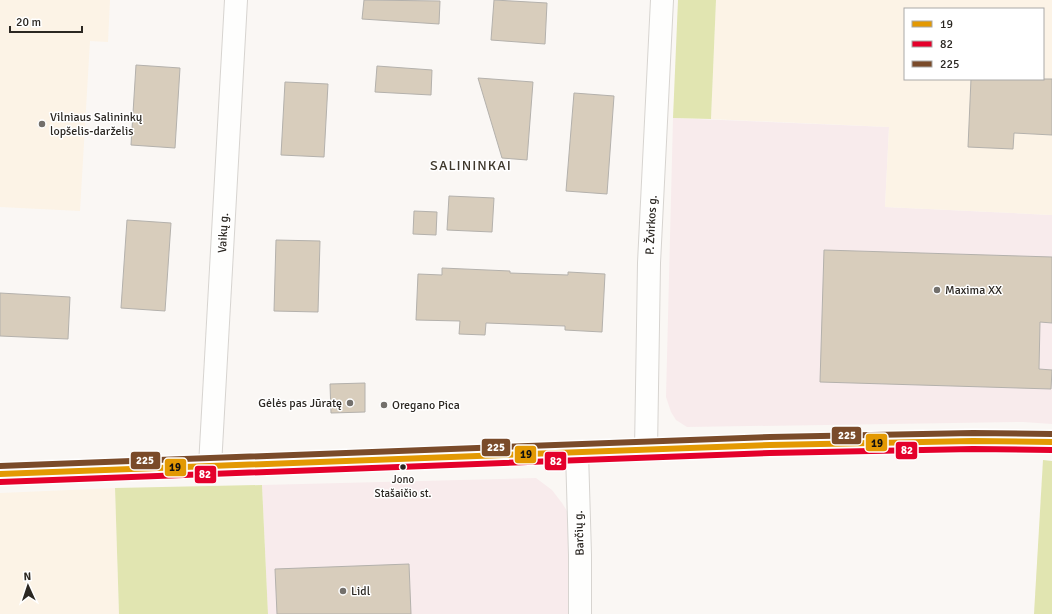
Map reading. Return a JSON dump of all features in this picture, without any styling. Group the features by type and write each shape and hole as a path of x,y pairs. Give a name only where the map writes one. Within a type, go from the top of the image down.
{"street":[{"name":"Vaikų g.","path":"210,466 236,0"},
{"name":"P. Žvirkos g.","path":"646,450 649,263 662,0"},
{"path":"0,474 577,452 942,441 1052,442"},
{"name":"Barčių g.","path":"577,452 580,614"}],"shaded area":[{"name":"Vilniaus Salininkų lopšelis-darželis","path":"0,0 110,0 108,42 90,41 80,211 0,207"},
{"path":"716,0 1052,0 1052,215 885,207 889,127 711,119"},
{"path":"673,118 889,127 885,207 1052,215 1052,424 1023,422 687,427 676,420 671,412 666,397"},
{"path":"536,478 552,490 567,511 570,524 569,614 268,614 262,485"},
{"path":"115,488 119,614 0,614 0,493"}],"green space":[{"path":"678,0 716,0 711,119 673,118"},
{"path":"1043,460 1052,461 1052,614 1034,614"},
{"path":"262,485 268,614 119,614 115,488"}],"building":[{"path":"364,0 440,1 439,24 362,19"},
{"path":"494,0 547,3 545,44 491,40"},
{"path":"136,65 180,68 175,148 131,145"},
{"path":"377,66 432,70 431,95 375,92"},
{"path":"478,78 533,82 527,160 502,158"},
{"path":"1052,79 1052,135 1014,133 1013,149 968,147 971,80"},
{"path":"285,82 328,84 324,157 281,155"},
{"path":"574,93 614,96 607,194 566,191"},
{"path":"449,196 494,198 492,232 447,230"},
{"path":"414,211 437,212 436,235 413,234"},
{"path":"127,220 171,223 165,311 121,308"},
{"path":"276,240 320,241 318,312 274,311"},
{"name":"Maxima XX","path":"824,250 1052,257 1052,323 1040,322 1039,369 1052,370 1051,389 820,382"},
{"path":"442,268 510,271 510,273 568,275 568,272 605,274 602,332 565,330 565,326 486,323 485,335 459,334 460,321 416,320 418,274 442,275"},
{"path":"0,293 70,297 68,339 0,336"},
{"path":"365,383 365,412 331,413 330,384"},
{"name":"Lidl","path":"409,564 411,614 277,614 275,569"}],"transit line":[{"name":"225","path":"0,466 770,437 973,433 1052,434"},
{"name":"19","path":"0,474 770,445 973,441 1052,442"},
{"name":"82","path":"0,482 770,453 973,449 1052,450"}],"place":[{"name":"Vilniaus Salininkų lopšelis-darželis","path":"42,124"},
{"name":"Maxima XX","path":"937,290"},
{"name":"Gėlės pas Jūratę","path":"350,403"},
{"name":"Oregano Pica","path":"384,405"},
{"name":"Jono Stašaičio st.","path":"403,467"},
{"name":"Lidl","path":"343,591"}],"district":[{"name":"SALININKAI","path":"471,165"}]}
